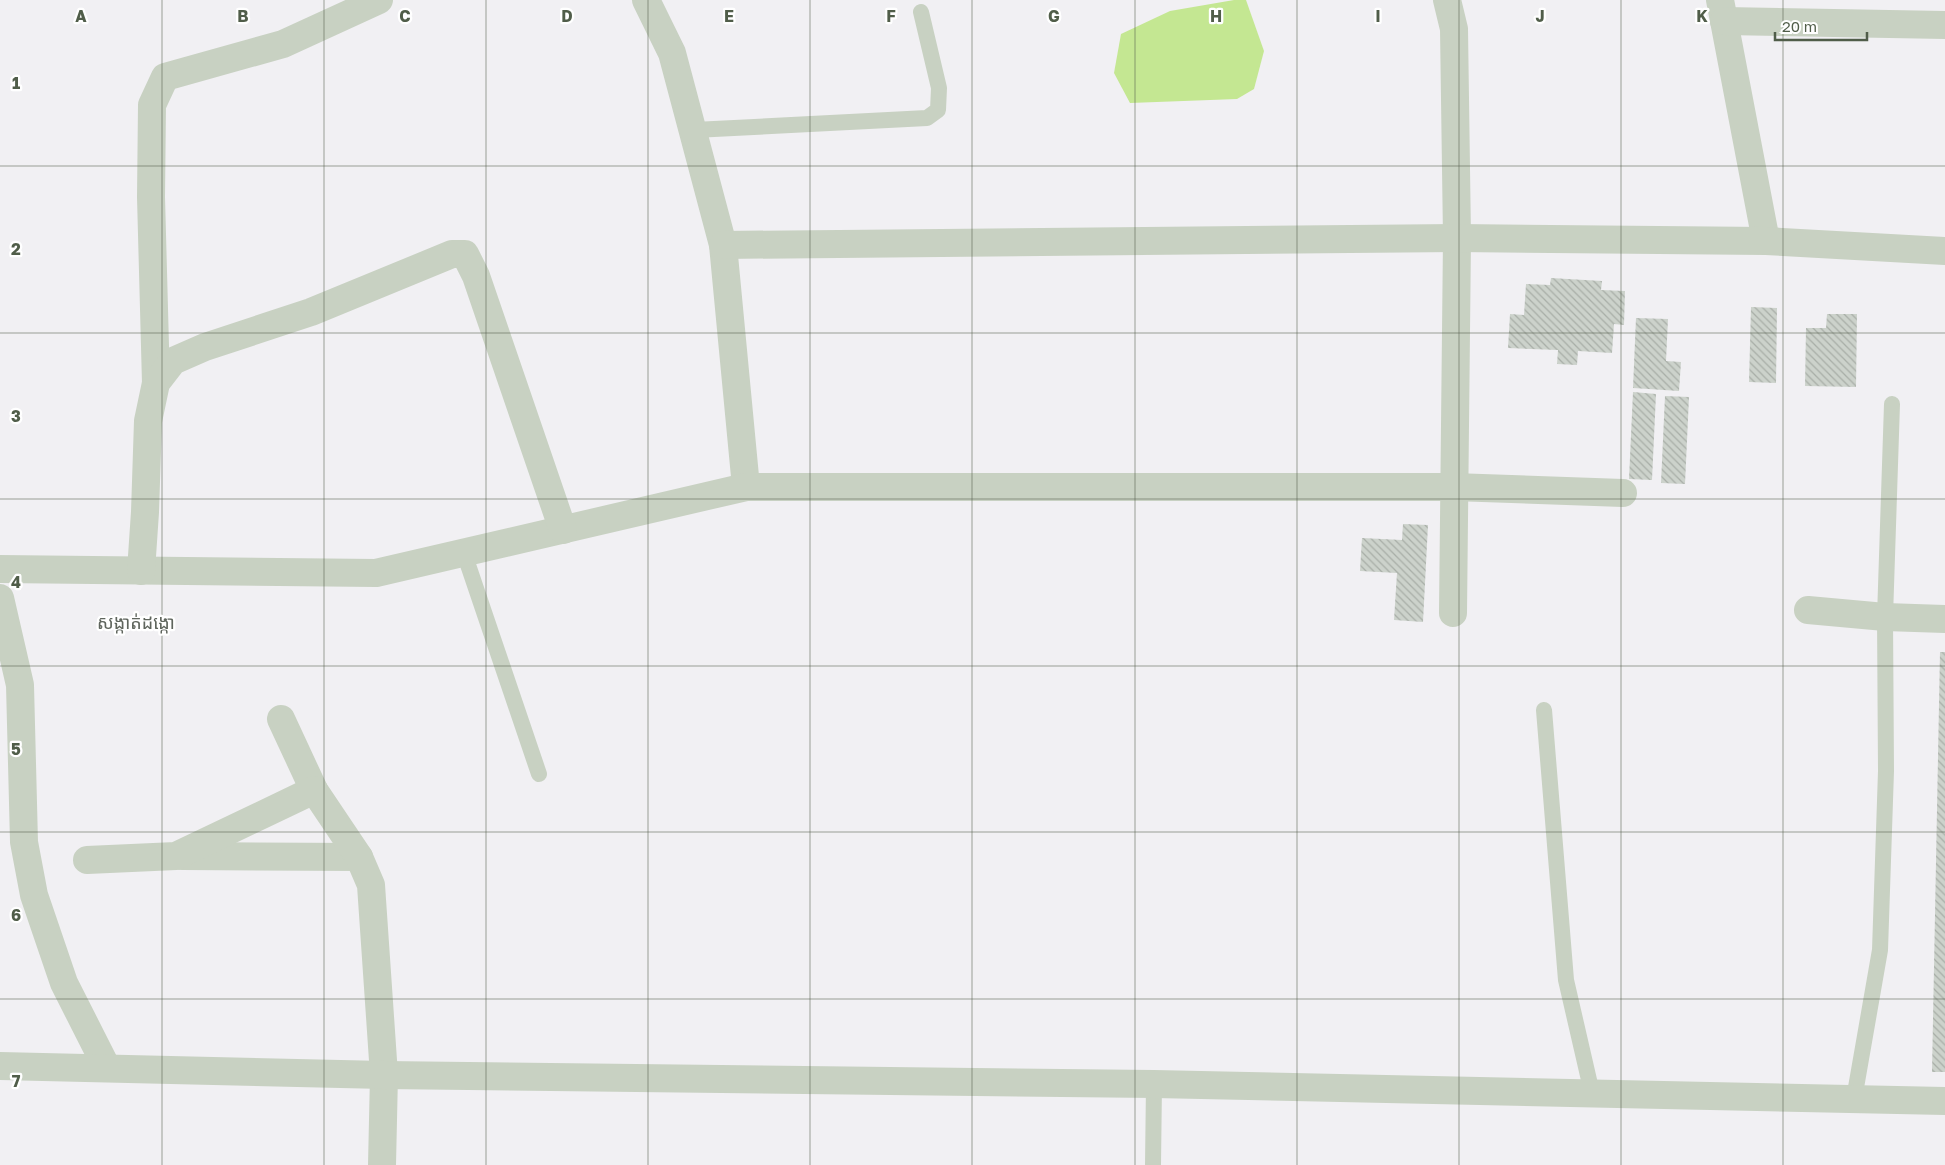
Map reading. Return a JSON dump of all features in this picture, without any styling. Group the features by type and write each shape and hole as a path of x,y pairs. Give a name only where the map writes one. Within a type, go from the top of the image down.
{"street":[{"path":"141,571 148,421 156,383 151,197 152,104 165,77 284,44 379,0"},
{"path":"646,0 672,54 694,130 723,244 746,487"},
{"path":"1447,0 1454,29 1457,238 1453,613"},
{"path":"1766,241 1722,11 1945,25"},
{"path":"723,244 1457,238 1766,241 1945,251"},
{"path":"156,383 173,361 205,347 311,312 452,254 465,254 476,276 563,530"},
{"path":"0,569 376,573 746,487 1453,487 1623,494"},
{"path":"0,598 20,685 24,842 34,895 64,984 108,1068"},
{"path":"1808,610 1885,617 1945,619"},
{"path":"281,719 314,790 359,858 371,885 384,1075 382,1165"},
{"path":"176,856 314,790"},
{"path":"87,860 176,856 359,858"},
{"path":"0,1066 384,1075 1154,1084 1945,1100"}],"lane":[{"path":"694,130 927,118 938,110 939,88 921,12"},
{"path":"1854,1099 1880,950 1886,771 1885,617 1892,404"},
{"path":"464,553 539,774"},
{"path":"1544,710 1566,980 1592,1093"},
{"path":"1153,1165 1154,1084"}],"shaded area":[{"path":"1234,0 1246,0 1264,51 1254,89 1237,99 1130,103 1114,73 1121,34 1170,11"}],"building":[{"path":"1551,278 1602,281 1601,290 1625,291 1624,325 1614,324 1612,353 1578,351 1577,365 1557,364 1558,350 1508,348 1510,314 1524,315 1526,284 1550,285"},
{"path":"1751,307 1777,308 1776,383 1749,382"},
{"path":"1827,314 1857,314 1856,387 1805,386 1806,328 1826,328"},
{"path":"1636,318 1668,319 1666,361 1681,362 1679,391 1633,388"},
{"path":"1633,392 1656,394 1652,480 1629,479"},
{"path":"1665,396 1689,397 1685,484 1661,483"},
{"path":"1403,524 1428,525 1423,622 1394,620 1397,573 1360,571 1362,538 1402,540"},
{"path":"1940,652 1945,652 1945,1072 1932,1072"}],"district":[{"name":"សង្កាត់ដង្កោ","path":"136,622"}]}
